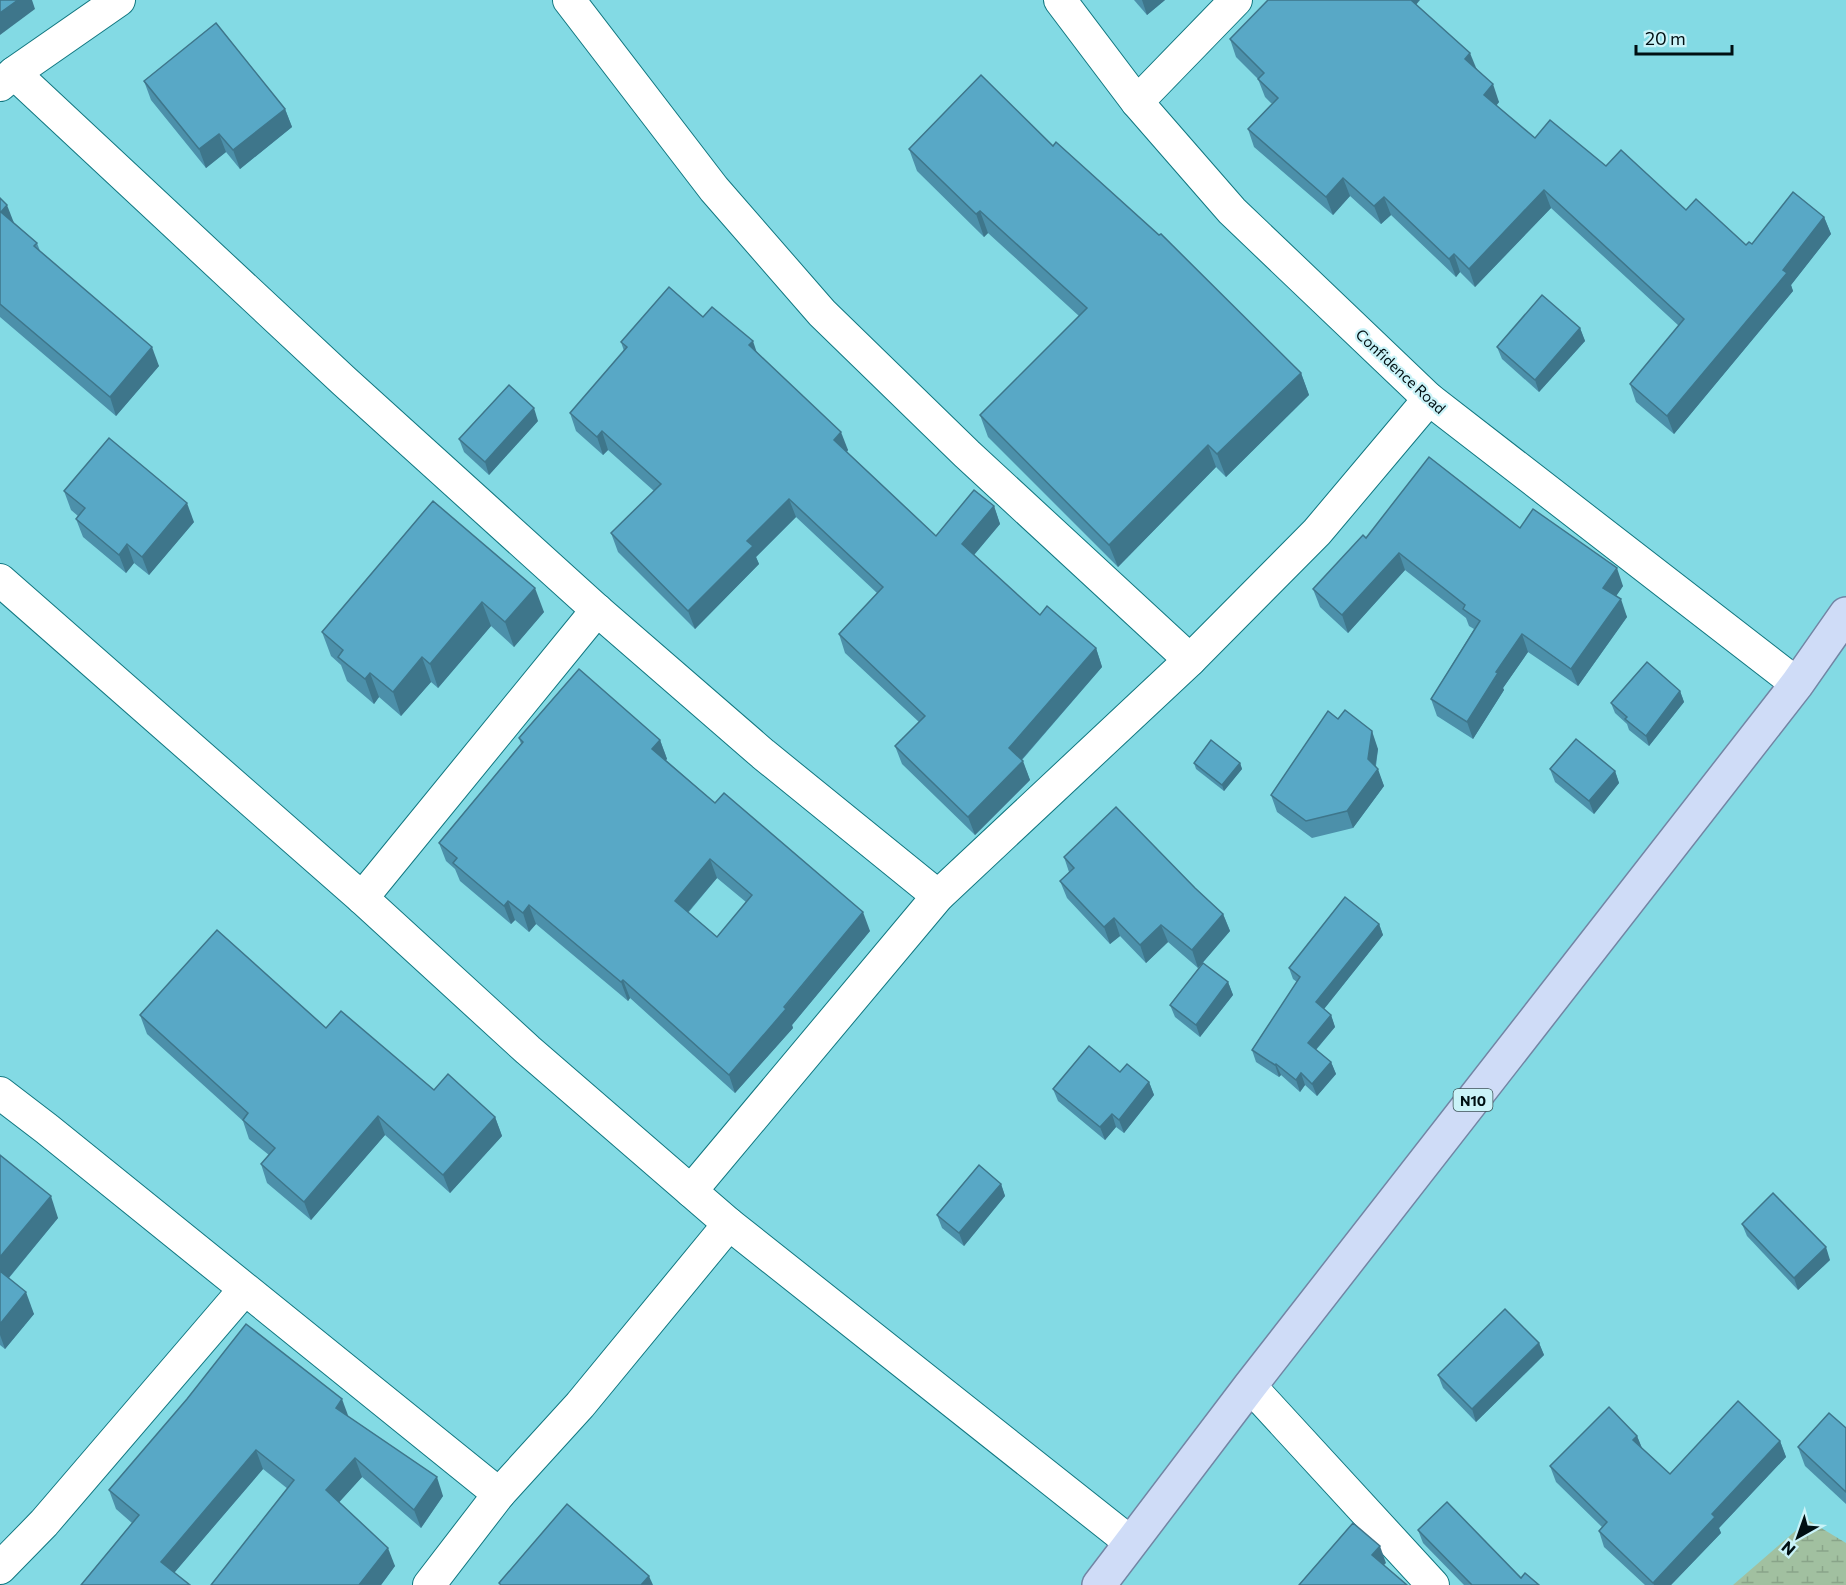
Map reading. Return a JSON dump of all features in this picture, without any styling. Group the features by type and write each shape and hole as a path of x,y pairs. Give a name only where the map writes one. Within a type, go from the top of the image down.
{"main road":[{"name":"N10","path":"1099,1585 1250,1386 1797,684 1846,614"}],"street":[{"path":"119,0 7,79 597,610 763,754 938,896"},
{"path":"569,0 714,189 822,313 967,454 1190,660"},
{"name":"Confidence Road","path":"1060,0 1137,102 1232,211 1429,399 1797,684"},
{"path":"1137,102 1236,0"},
{"path":"691,1191 938,896 1190,660 1317,532 1429,399"},
{"path":"0,580 362,898 528,1050 729,1224 1130,1542"},
{"path":"362,898 597,610"},
{"path":"0,1093 499,1494"},
{"path":"429,1585 499,1494 580,1405 729,1224"},
{"path":"0,1568 44,1523 244,1290"},
{"path":"1250,1386 1433,1585"}],"green space":[{"path":"1808,1520 1846,1543 1846,1585 1733,1585"}],"building":[{"path":"0,0 18,0 0,13"},
{"path":"1268,0 1411,0 1470,53 1465,59 1493,84 1484,95 1535,138 1550,120 1606,166 1621,150 1686,210 1696,199 1746,245 1749,242 1752,244 1793,192 1824,217 1783,270 1787,273 1667,416 1630,384 1684,319 1544,190 1469,269 1454,254 1449,259 1384,197 1374,206 1343,178 1326,197 1248,129 1278,98 1258,79 1264,73 1230,39"},
{"path":"216,23 285,109 233,150 219,134 199,149 144,81"},
{"path":"981,75 1053,146 1056,142 1159,235 1161,234 1301,373 1217,454 1208,445 1109,545 980,415 1087,308 980,211 976,214 909,149"},
{"path":"0,198 7,205 1,212 37,243 34,246 152,347 110,397 0,304"},
{"path":"669,287 703,317 712,307 753,341 749,345 841,432 834,440 936,536 974,490 994,506 962,544 1040,615 1047,606 1096,648 1009,748 1023,761 968,817 895,746 925,716 839,634 883,587 789,499 747,541 753,546 688,611 611,533 661,484 602,431 597,437 570,413 627,347 621,342"},
{"path":"1542,295 1580,328 1535,380 1497,347"},
{"path":"509,385 534,408 485,462 459,439"},
{"path":"109,438 187,503 142,557 127,544 119,555 76,519 85,508 64,491"},
{"path":"1429,457 1520,528 1533,509 1617,568 1603,588 1621,599 1571,669 1522,634 1496,672 1498,673 1467,722 1431,699 1480,621 1463,609 1465,605 1399,553 1342,615 1313,589 1363,535 1366,538"},
{"path":"433,501 535,588 505,622 482,602 430,664 422,657 393,692 370,673 365,679 338,657 343,650 322,632"},
{"path":"1647,662 1680,691 1646,736 1625,719 1627,717 1611,703"},
{"path":"579,669 660,740 652,749 715,803 724,793 863,912 784,1007 786,1009 729,1075 623,980 621,982 529,905 523,913 508,901 504,906 453,863 457,858 439,843 523,742 519,738","holes":["710,859 752,895 717,937 675,901"]},
{"path":"1345,710 1372,731 1368,759 1378,769 1347,811 1306,821 1271,795 1328,711 1338,719"},
{"path":"1576,739 1615,771 1589,801 1550,769"},
{"path":"1211,740 1240,763 1222,785 1194,763"},
{"path":"1116,807 1223,914 1192,950 1161,925 1140,945 1114,918 1104,927 1060,881 1074,868 1064,857"},
{"path":"1345,897 1379,924 1316,1002 1331,1015 1308,1043 1331,1062 1312,1084 1301,1073 1296,1080 1276,1064 1252,1050 1300,977 1289,968"},
{"path":"217,930 326,1028 341,1011 434,1090 448,1074 495,1117 443,1175 378,1116 304,1202 261,1164 275,1148 243,1120 248,1113 140,1015"},
{"path":"1203,963 1228,982 1196,1025 1170,1005"},
{"path":"1089,1046 1120,1072 1127,1064 1149,1082 1119,1120 1112,1114 1100,1127 1053,1089"},
{"path":"0,1155 51,1196 0,1257"},
{"path":"979,1165 1001,1184 959,1233 937,1215"},
{"path":"1773,1193 1826,1247 1794,1278 1742,1224"},
{"path":"0,1271 26,1292 0,1324"},
{"path":"1505,1309 1539,1343 1472,1409 1438,1375"},
{"path":"246,1324 342,1399 336,1408 437,1477 414,1510 355,1458 326,1490 388,1548 359,1585 211,1585 294,1480 256,1450 161,1562 190,1585 81,1585 139,1515 109,1490 187,1399"},
{"path":"1738,1401 1780,1441 1712,1514 1715,1517 1653,1583 1599,1531 1607,1522 1550,1466 1609,1407 1637,1436 1633,1440 1670,1474"},
{"path":"1829,1413 1846,1428 1846,1492 1798,1447"},
{"path":"1447,1502 1521,1578 1525,1573 1539,1585 1472,1585 1418,1530"},
{"path":"567,1504 649,1576 641,1585 501,1585 499,1583"},
{"path":"1353,1523 1380,1546 1372,1555 1407,1585 1299,1585"}]}
